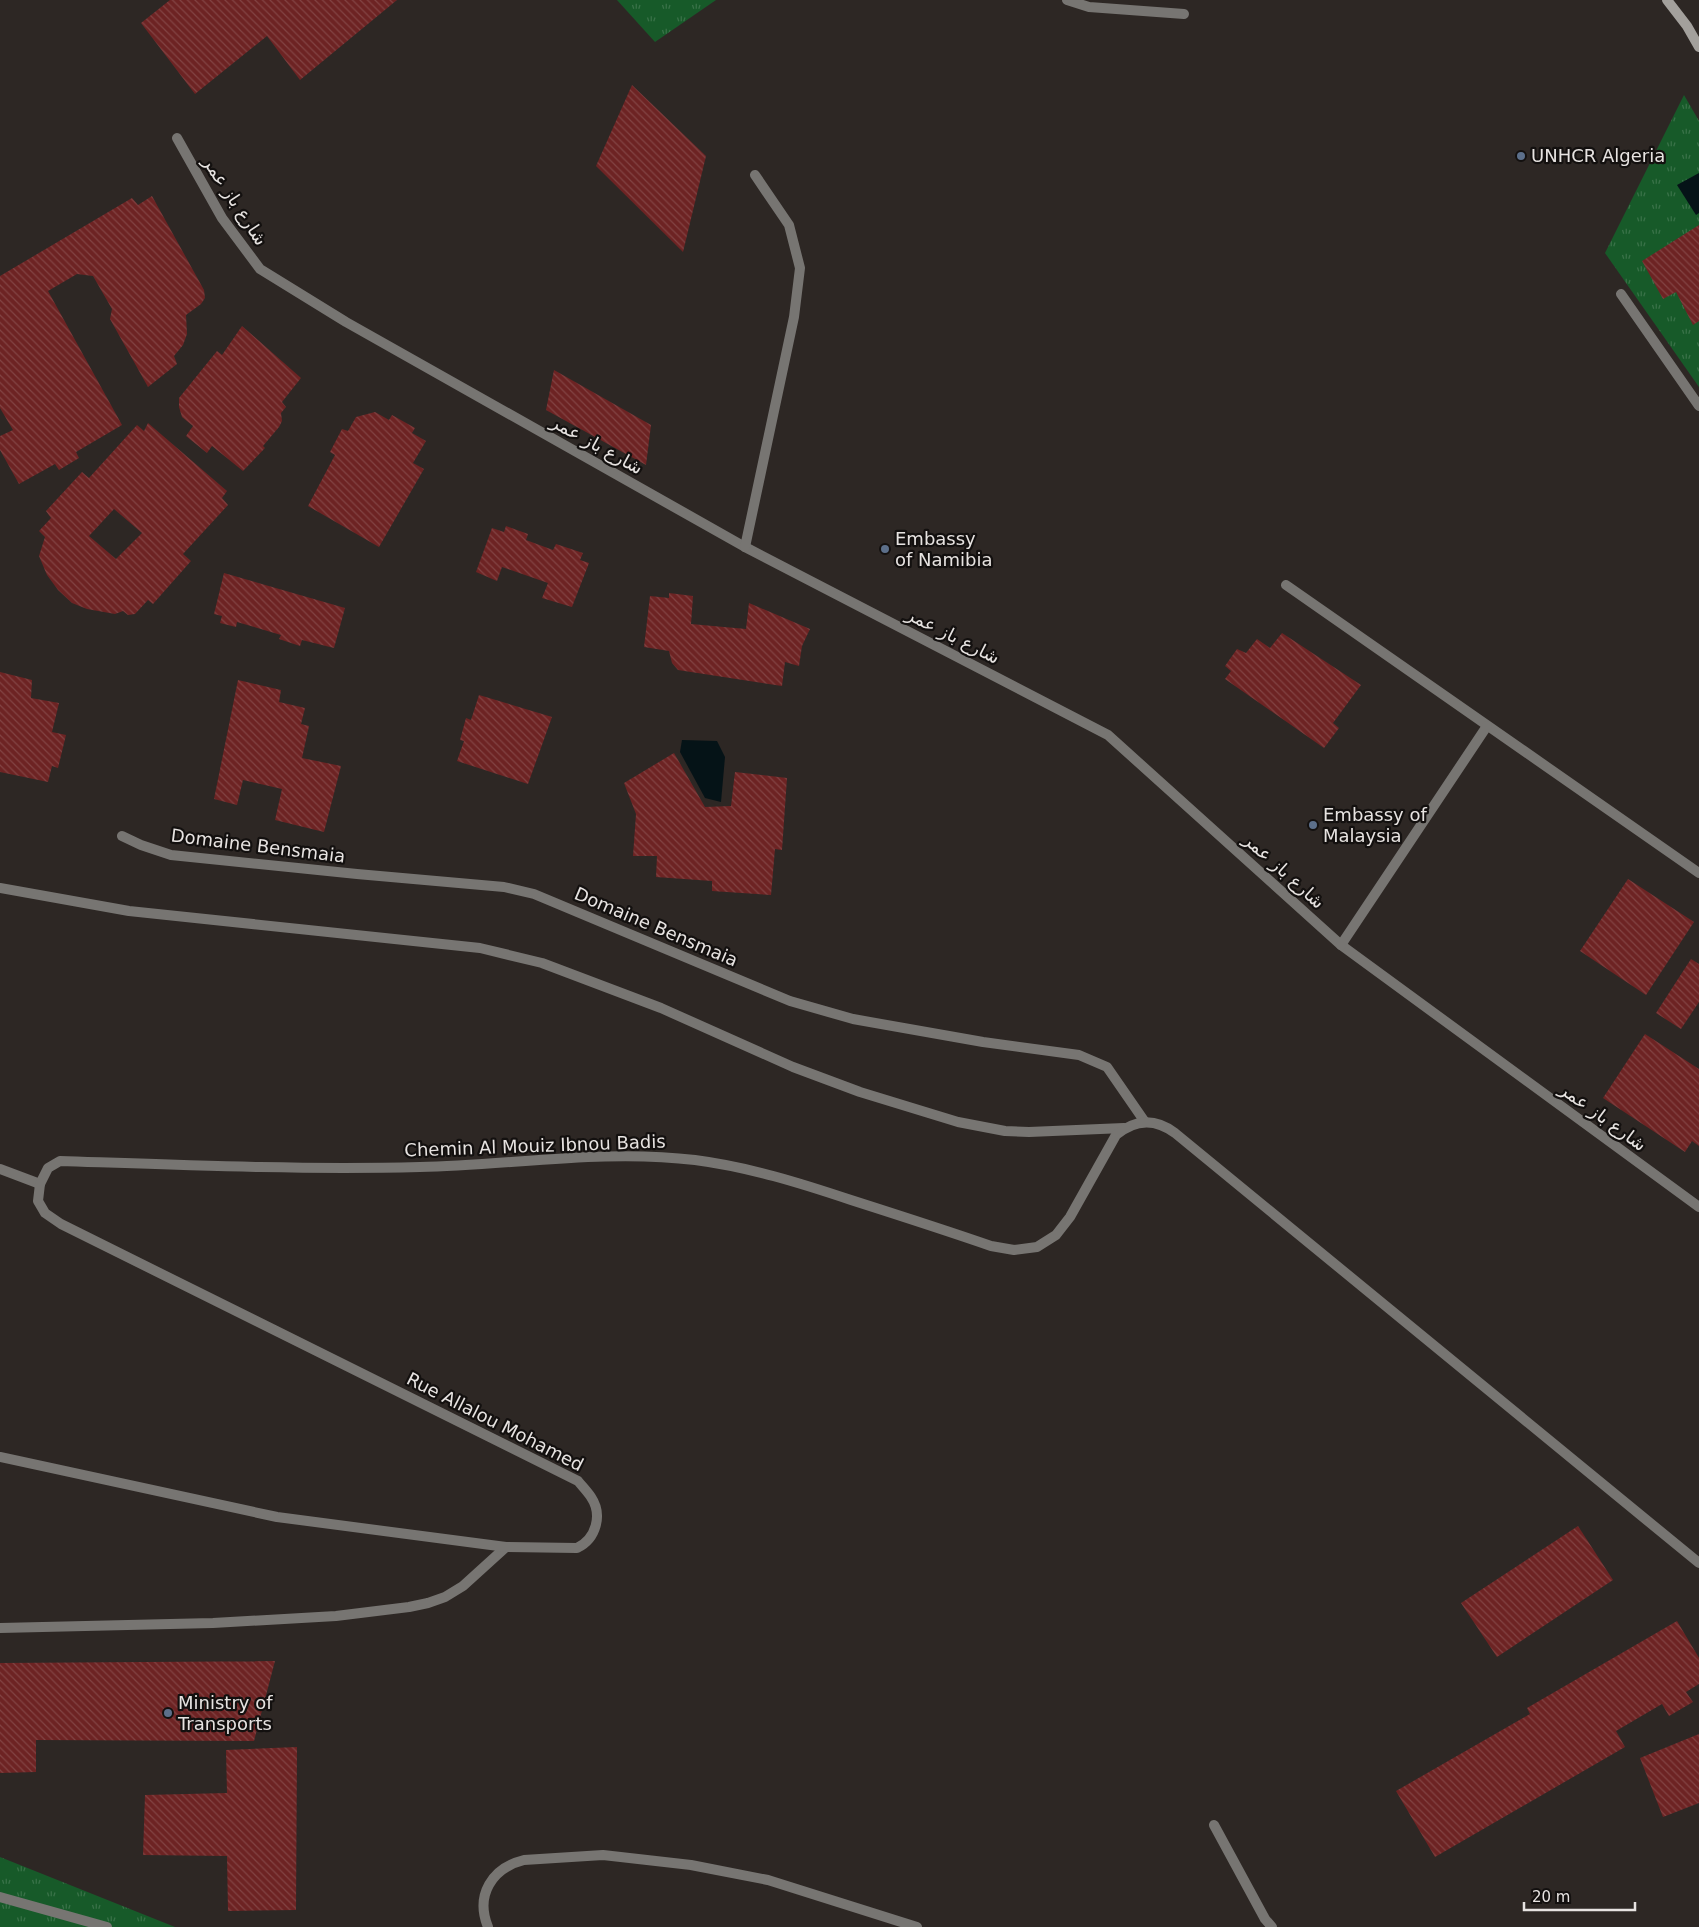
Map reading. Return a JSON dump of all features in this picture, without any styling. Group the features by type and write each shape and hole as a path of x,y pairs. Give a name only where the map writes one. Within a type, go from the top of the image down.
{"main road":[{"path":"1667,0 1687,26 1699,48"}],"street":[{"path":"1067,0 1089,7 1184,14"},
{"name":"شارع باز عمر","path":"177,138 222,218 260,269 346,322 746,547 1108,735 1341,945 1699,1207"},
{"path":"746,547 794,317 800,268 790,225 755,175"},
{"path":"1621,294 1699,406"},
{"path":"1286,585 1699,873"},
{"path":"1341,945 1487,726"},
{"name":"Domaine Bensmaia","path":"122,836 141,845 171,855 504,887 534,894 790,1001 853,1020 983,1042 1079,1055 1107,1067 1145,1122"},
{"path":"0,888 129,911 480,948 542,963 661,1008 793,1067 860,1092 958,1122 1005,1131 1029,1132 1124,1128 1134,1123 1145,1122 1166,1127 1699,1563"},
{"name":"Chemin Al Mouiz Ibnou Badis","path":"40,1184 48,1168 60,1160 231,1167 412,1167 650,1156 695,1160 739,1167 782,1178 991,1246 1014,1250 1037,1247 1056,1235 1070,1216 1116,1135 1124,1128"},
{"path":"0,1169 40,1184"},
{"name":"Rue Allalou Mohamed","path":"0,1457 277,1517 506,1547 577,1548 586,1544 594,1532 596,1512 592,1498 578,1481 61,1224 45,1213 38,1201 40,1184"},
{"path":"0,1628 213,1622 336,1616 409,1607 445,1597 463,1586 506,1547"},
{"path":"1214,1825 1265,1919 1272,1927"},
{"path":"488,1927 483,1908 484,1897 494,1876 503,1868 524,1860 604,1855 691,1865 768,1880 917,1927"},
{"path":"0,1897 104,1927"}],"green space":[{"path":"617,0 716,0 655,42"},
{"path":"1684,95 1699,121 1699,387 1605,253"},
{"path":"0,1857 175,1927 0,1927"}],"shaded area":[{"path":"1699,173 1699,213 1696,215 1677,185"},
{"path":"682,740 717,741 725,757 721,802 705,798 680,752"}],"building":[{"path":"170,0 397,0 300,80 267,36 195,94 141,23"},
{"path":"632,85 706,156 683,252 596,166"},
{"path":"152,196 204,290 205,298 201,304 186,315 187,334 183,345 174,356 177,364 148,387 110,319 112,309 93,276 77,274 48,291 122,425 76,452 79,458 59,470 55,464 19,484 0,450 0,436 13,430 0,408 0,276 132,198 138,205"},
{"path":"1699,225 1699,321 1693,325 1676,292 1663,299 1642,261"},
{"path":"242,326 301,378 282,402 286,407 281,413 282,421 279,427 263,446 265,448 243,471 212,446 207,453 186,436 193,426 182,417 179,407 179,398 217,351 222,355"},
{"path":"554,370 651,425 646,465 546,410"},
{"path":"375,412 389,420 392,415 415,428 412,433 426,441 413,463 424,469 379,547 308,506 335,455 330,452 342,429 348,431 356,417"},
{"path":"148,423 227,491 222,498 228,505 183,554 191,561 153,604 148,600 135,614 128,615 123,611 115,614 87,609 72,603 58,590 47,575 39,556 45,537 39,531 51,518 46,511 82,472 89,478 137,425 144,431","holes":["114,509 142,533 116,559 89,536"]},
{"path":"506,526 528,534 526,540 553,550 556,544 583,553 580,560 589,563 572,607 542,598 548,583 502,567 497,581 476,572 492,528 504,532"},
{"path":"224,573 345,608 334,648 302,640 300,646 279,639 281,635 237,622 236,627 220,623 222,616 214,614"},
{"path":"669,593 693,596 691,624 746,629 749,603 810,629 802,646 799,666 785,662 782,686 678,670 672,663 669,651 644,647 650,596 669,598"},
{"path":"1282,633 1361,685 1333,723 1339,728 1324,748 1225,679 1231,671 1225,666 1237,649 1246,653 1257,639 1270,648"},
{"path":"0,672 32,680 31,698 59,703 52,732 66,735 58,768 52,766 48,782 0,772"},
{"path":"238,680 281,690 279,702 305,708 301,724 309,726 302,758 341,766 324,832 275,820 282,789 243,780 237,805 214,799"},
{"path":"479,695 552,717 528,784 457,761 464,741 460,740 466,718 471,720"},
{"path":"674,753 705,807 731,806 735,772 787,778 782,850 775,849 771,895 712,891 712,881 656,877 657,856 633,856 636,814 624,783"},
{"path":"1628,879 1694,922 1646,995 1580,951"},
{"path":"1691,959 1699,964 1699,1002 1681,1029 1656,1013"},
{"path":"1645,1034 1699,1069 1699,1146 1692,1141 1685,1152 1603,1098"},
{"path":"1578,1526 1613,1580 1497,1657 1461,1603"},
{"path":"1677,1621 1699,1658 1699,1684 1686,1692 1693,1702 1669,1716 1662,1704 1616,1731 1625,1747 1435,1857 1396,1791 1530,1714 1527,1708"},
{"path":"275,1661 254,1741 36,1740 36,1772 0,1773 0,1663"},
{"path":"1699,1734 1699,1803 1663,1817 1640,1758"},
{"path":"297,1747 296,1910 228,1911 227,1856 143,1855 145,1795 227,1793 226,1750"}],"place":[{"name":"UNHCR Algeria","path":"1521,156"},
{"name":"Embassy of Namibia","path":"885,549"},
{"name":"Embassy of Malaysia","path":"1313,825"},
{"name":"Ministry of Transports","path":"168,1713"}]}
